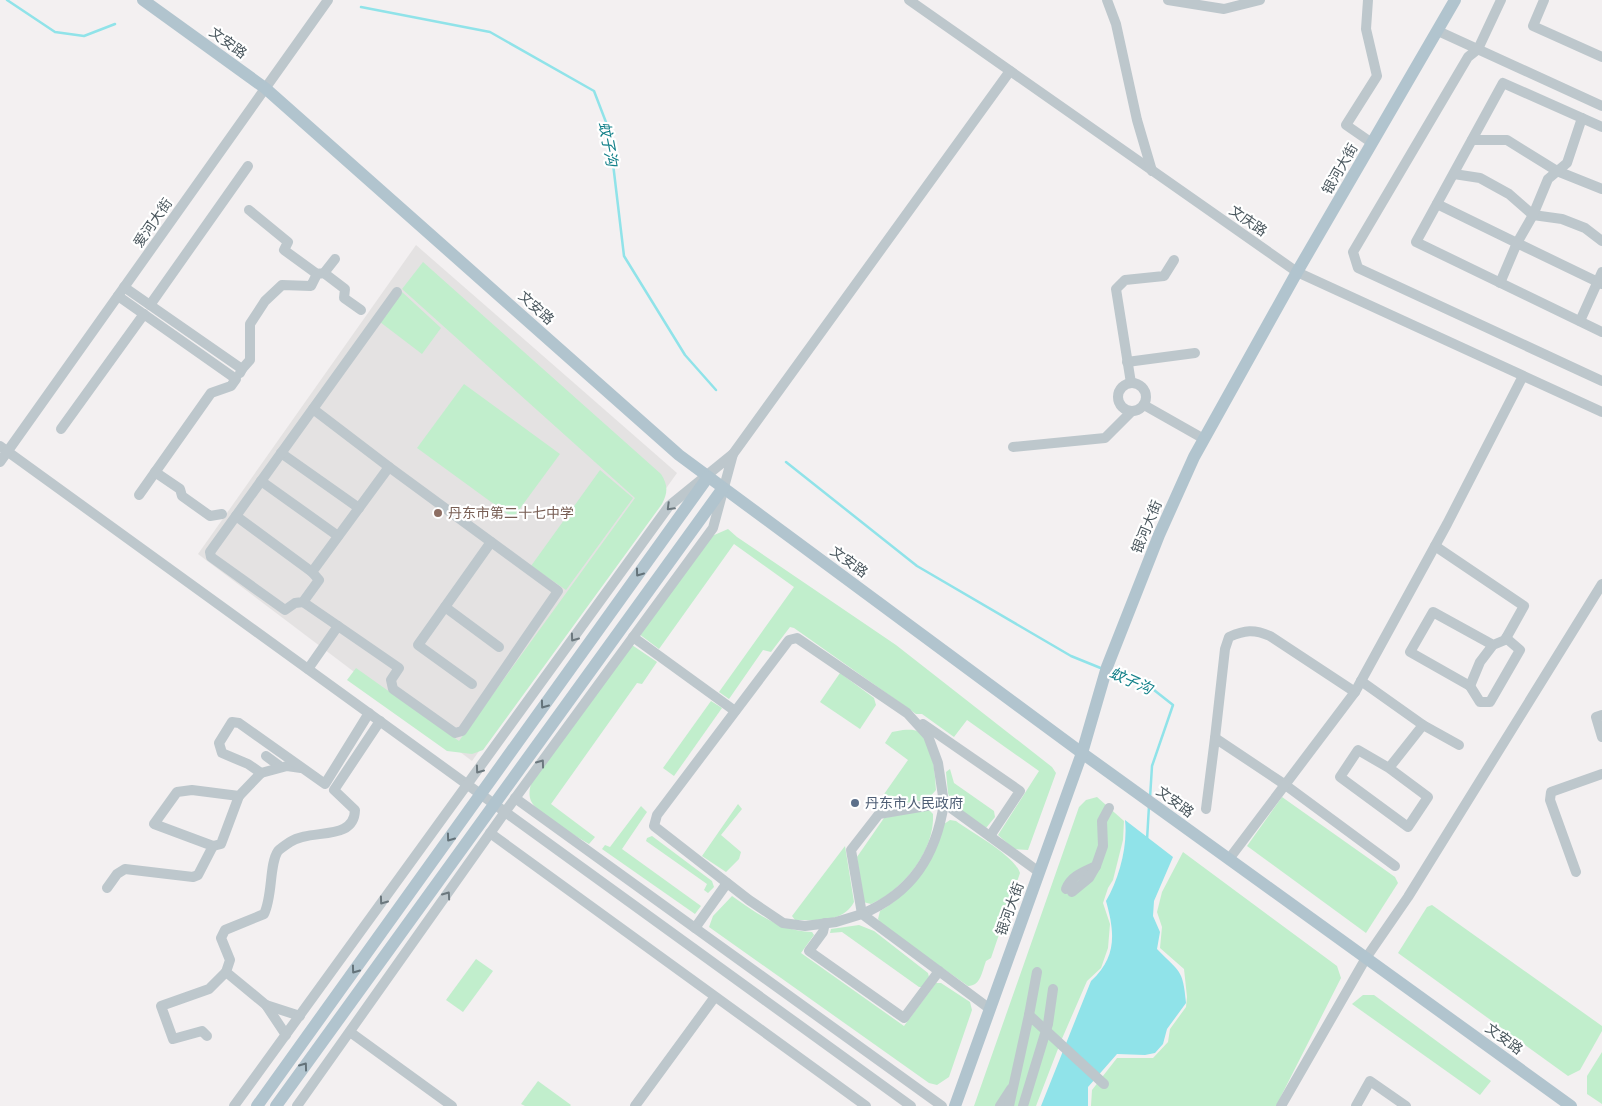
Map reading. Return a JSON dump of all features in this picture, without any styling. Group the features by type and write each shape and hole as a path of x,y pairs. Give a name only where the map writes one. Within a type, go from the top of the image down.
{"main road":[{"name":"文安路","path":"143,0 265,88 679,455 1082,753 1571,1106"},
{"name":"银河大街","path":"955,1106 1082,753 1106,670 1159,535 1204,439 1297,272 1455,0"},
{"path":"257,1106 708,477"},
{"path":"276,1106 723,488"}],"street":[{"name":"爱河大街","path":"0,462 4,449 121,291 328,0"},
{"name":"文庆路","path":"909,0 1297,272 1602,412"},
{"path":"1107,0 1116,24 1137,120 1152,171"},
{"path":"1168,0 1224,9 1260,0"},
{"path":"1368,0 1366,29 1377,76 1346,125 1372,143"},
{"path":"1500,0 1478,49 1468,57 1353,252 1358,268 1602,382"},
{"path":"1544,0 1533,26 1602,57"},
{"path":"1438,31 1602,106"},
{"path":"234,1106 668,506 708,477 733,454 1010,71"},
{"path":"1602,127 1503,83 1416,242 1602,332"},
{"path":"1500,283 1548,179 1566,163 1582,118"},
{"path":"1472,140 1507,140 1557,172 1578,178 1602,189"},
{"path":"60,429 147,310 248,166"},
{"path":"1454,174 1480,178 1509,194 1533,215 1562,218 1585,228 1602,241"},
{"path":"1437,204 1600,283"},
{"path":"249,210 288,242 284,250 345,289 344,298 360,310"},
{"path":"139,495 211,393 231,386 250,360 250,324 265,301 282,286 311,286 334,259"},
{"path":"1131,383 1116,289 1125,280 1164,276 1174,260"},
{"path":"1580,321 1600,283 1602,272"},
{"path":"121,291 236,379"},
{"path":"313,409 558,591 462,731 456,733 393,689 391,680 398,668 303,602 295,603 285,610 211,557 210,552 397,292"},
{"path":"147,310 242,369"},
{"path":"1128,362 1195,353"},
{"path":"1229,859 1355,692 1435,546 1523,376"},
{"path":"1014,447 1105,438 1132,411 1144,405 1147,396 1143,388 1131,383 1122,387 1118,395 1120,404 1132,411"},
{"path":"1144,405 1204,439"},
{"path":"4,449 911,1106"},
{"path":"281,453 358,508"},
{"path":"297,1106 515,798 713,528 733,454"},
{"path":"312,572 389,467"},
{"path":"155,472 180,489 182,496 210,516 222,514"},
{"path":"261,481 338,536"},
{"path":"236,516 312,572 319,580 303,602"},
{"path":"472,684 418,645 491,542"},
{"path":"1435,546 1524,606 1506,638 1493,645 1480,662 1470,686"},
{"path":"1281,1106 1366,958 1408,897 1602,584"},
{"path":"445,607 498,647"},
{"path":"1493,645 1433,612 1410,652 1470,686 1480,702 1490,702 1520,650 1506,638"},
{"path":"308,669 338,626"},
{"path":"1206,809 1225,648 1229,637 1240,632 1256,630 1270,636 1355,692"},
{"path":"633,637 735,711"},
{"path":"907,713 928,736 938,763 944,803 941,823 930,855 913,878 886,904 862,914 825,924 804,926 783,923 727,883 654,826 657,816 789,640 797,638 907,713 1020,791 990,836"},
{"path":"1361,681 1424,725 1460,745"},
{"path":"325,784 369,713"},
{"path":"1602,715 1596,717 1602,737"},
{"path":"334,790 380,721"},
{"path":"207,1036 202,1031 173,1039 161,1006 209,989 226,972 230,960 221,938 225,930 264,914 271,893 275,859 279,850 293,840 312,834 345,831 355,819 356,810 334,790 239,723 232,722 219,743 222,753 248,764 261,773"},
{"path":"1389,768 1424,725"},
{"path":"1215,738 1284,784 1395,866"},
{"path":"1358,750 1389,768 1428,797 1408,827 1340,777 1358,750"},
{"path":"266,756 281,767"},
{"path":"239,796 192,790 177,792 154,824 213,846 221,844 239,796 261,773 281,767 302,768"},
{"path":"1576,872 1550,800 1551,792 1602,774"},
{"path":"515,798 942,1106"},
{"path":"990,1009 862,914 851,850 879,814 944,803 1039,872"},
{"path":"1069,891 1069,882 1079,874 1096,866 1103,846 1102,821 1109,808"},
{"path":"490,834 714,998 866,1106"},
{"path":"107,888 117,874 125,869 193,877 198,875 203,860 213,846"},
{"path":"695,928 727,883"},
{"path":"825,924 823,932 809,951 904,1018 939,971"},
{"path":"226,972 266,1005 286,1035"},
{"path":"1009,1106 1037,972"},
{"path":"1023,1106 1047,1029 1052,989"},
{"path":"635,1106 714,998"},
{"path":"266,1005 300,1016"},
{"path":"1029,1015 1047,1029 1104,1084"},
{"path":"350,1032 452,1106"},
{"path":"1356,1106 1370,1081 1406,1106"},
{"path":"1000,1106 1012,1089"}],"shaded area":[{"name":"丹东市第二十七中学","path":"416,245 677,473 472,761 198,554"}],"green space":[{"path":"423,262 661,474 666,489 662,504 483,750 472,754 447,751 347,680 356,668 459,741 635,498 402,289"},
{"path":"402,292 441,328 422,354 380,322"},
{"path":"464,384 560,454 513,518 417,448"},
{"path":"600,470 633,498 566,590 531,566"},
{"path":"728,529 896,645 1052,767 1056,773 1028,850 1014,849 998,835 1039,771 967,720 954,737 922,714 916,714 794,628 790,627 771,652 763,650 729,699 719,692 794,587 734,544 659,649 639,634 712,536"},
{"path":"632,645 657,662 642,684 637,683 551,804 595,837 589,844 541,812 531,801 530,788 532,781"},
{"path":"840,673 874,698 876,705 860,729 820,702"},
{"path":"711,701 722,708 674,776 663,768"},
{"path":"903,730 919,732 924,737 932,759 936,790 927,800 875,807 908,760 885,743 892,732"},
{"path":"950,769 954,783 994,811 995,817 986,828 952,805 948,793 946,772"},
{"path":"1097,797 1124,821 1123,840 1113,880 1103,903 1110,924 1108,948 1101,968 1087,981 1036,1106 974,1106 1079,807 1086,800"},
{"path":"1282,797 1395,877 1398,883 1366,933 1247,846"},
{"path":"738,804 742,809 721,835 741,852 739,859 726,872 702,856"},
{"path":"641,806 647,812 622,849 701,906 695,914 602,849 605,845 610,847"},
{"path":"928,809 933,814 929,842 915,868 883,898 871,904 863,902 857,857 884,818"},
{"path":"950,820 956,821 992,845 1010,859 1020,873 991,958 986,961 976,984 968,986 883,926 878,919 880,911 893,903 912,884 944,824"},
{"path":"652,836 712,881 714,887 708,893 704,890 707,884 646,841 647,838"},
{"path":"845,846 854,902 843,914 836,917 820,920 795,920 792,916"},
{"path":"1183,852 1337,966 1341,978 1276,1106 1091,1106 1092,1090 1117,1058 1153,1058 1168,1042 1170,1029 1186,1007 1187,997 1184,969 1160,948 1162,927 1157,912 1162,892"},
{"path":"732,896 779,925 800,931 812,932 814,935 801,953 904,1026 936,983 941,983 970,1002 972,1010 949,1077 937,1085 929,1083 709,927 713,916"},
{"path":"1432,905 1602,1026 1602,1031 1580,1070 1568,1076 1398,953 1427,907"},
{"path":"859,925 874,931 928,973 929,977 923,987 919,987 842,932 830,933 831,929"},
{"path":"476,959 493,971 463,1012 446,1000"},
{"path":"1363,995 1374,995 1491,1081 1480,1095 1352,1004"},
{"path":"1602,1052 1602,1104 1587,1094 1587,1076"},
{"path":"538,1081 571,1105 525,1106 521,1104"}],"water":[{"path":"1125,820 1173,857 1154,901 1153,916 1160,932 1157,949 1179,971 1186,1003 1167,1029 1163,1044 1155,1053 1145,1055 1117,1054 1088,1087 1088,1106 1041,1106 1091,981 1106,963 1110,954 1112,934 1106,901 1122,862 1126,830"}],"waterway":[{"name":"蚊子沟","path":"7,0 55,32 84,36 115,24"},
{"name":"蚊子沟","path":"361,7 490,32 594,91 609,130 624,256 685,355 716,390"},
{"name":"蚊子沟","path":"786,462 917,566 1071,656 1103,669"},
{"name":"蚊子沟","path":"1111,672 1154,690 1173,705 1152,766 1150,798"},
{"name":"蚊子沟","path":"1147,840 1149,806"}],"place":[{"name":"丹东市第二十七中学","path":"438,513"},
{"name":"丹东市人民政府","path":"855,803"}]}
